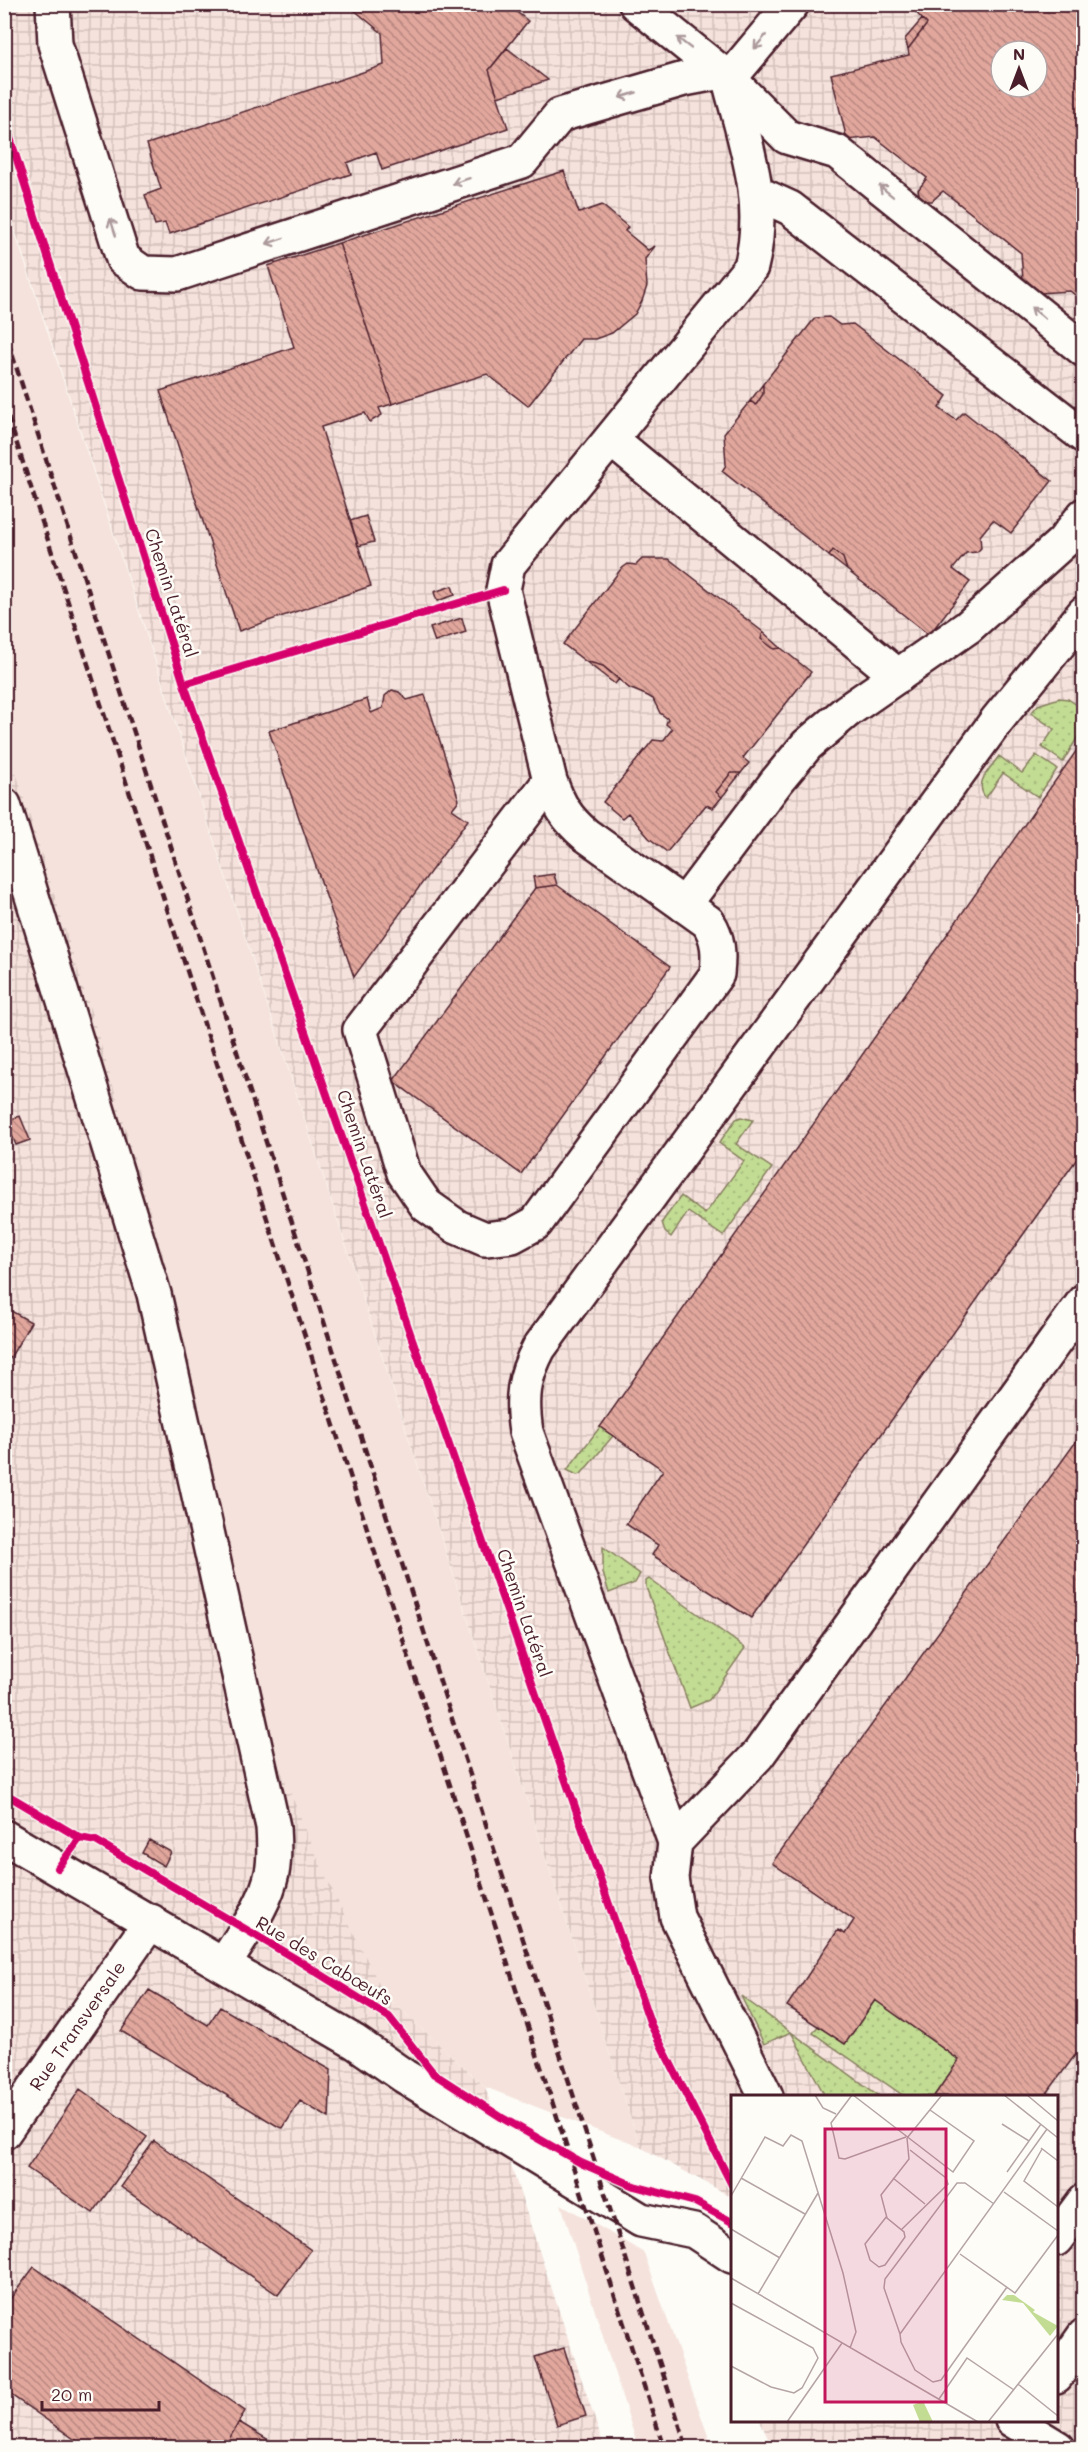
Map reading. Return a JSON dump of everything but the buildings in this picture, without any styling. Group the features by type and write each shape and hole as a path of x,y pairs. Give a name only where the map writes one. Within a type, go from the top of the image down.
{"street":[{"path":"53,4 55,44 123,259 142,273 177,274 522,161 560,115 684,79 725,76 792,4"},
{"path":"636,4 725,76 787,136 837,152 1083,350"},
{"path":"550,780 360,1030 404,1173 426,1205 457,1227 485,1239 512,1236 536,1223 717,974 719,955 716,935 708,922 586,835 568,819 550,780 503,590 508,565 751,267 758,228 757,193 725,76"},
{"path":"757,193 790,208 1083,436"},
{"path":"612,440 898,676"},
{"path":"684,905 777,780 807,745 847,711 968,627 1063,542 1083,515"},
{"path":"765,2095 677,1917 671,1878 675,1842 525,1432 523,1414 525,1379 539,1348 997,720 1083,613"},
{"path":"4,805 154,1294 273,1827 272,1875 264,1899 224,1965"},
{"path":"675,1842 758,1755 1083,1300"},
{"path":"4,1837 355,2042 404,2076 641,2220 694,2231 731,2255"},
{"name":"Rue Transversale","path":"4,2132 151,1921"},
{"path":"1058,2236 1083,2201"},
{"path":"1058,2373 1083,2336"},
{"path":"1019,2422 1058,2448"}],"shaded area":[{"path":"4,5 1083,5 1083,2447 772,2447 760,2422 1058,2422 1058,2095 731,2095 731,2196 640,2147 5,199"},
{"path":"4,199 640,2147 485,2087 384,1994 267,1927 5,1071"},
{"path":"4,734 96,1028 168,1272 189,1358 274,1754 324,1873 384,1994 485,2087 604,2447 5,2447"},
{"path":"561,2204 644,2253 712,2447 638,2447"}],"green space":[{"path":"1059,698 1068,699 1083,709 1083,728 1063,762 1042,747 1054,729 1031,713 1038,705"},
{"path":"1036,755 1057,769 1038,797 1003,773 986,798 982,792 982,782 999,756 1022,773"},
{"path":"741,1117 753,1120 736,1144 772,1168 723,1236 688,1212 671,1237 665,1232 662,1222 681,1196 705,1214 744,1161 719,1143 736,1119"},
{"path":"600,1427 613,1436 581,1474 577,1475 567,1470"},
{"path":"603,1547 640,1574 635,1583 609,1593 603,1573"},
{"path":"649,1579 745,1648 709,1700 690,1708 646,1587 646,1581"},
{"path":"741,1996 791,2032 764,2044"},
{"path":"875,2000 959,2060 935,2095 903,2095 813,2033 818,2026 845,2044"},
{"path":"791,2032 878,2095 824,2095"}],"railway":[{"path":"4,329 687,2448"},
{"path":"4,404 664,2448"}],"cycle path":[{"name":"Chemin Latéral","path":"4,119 184,684 651,2025 731,2183"},
{"path":"184,684 503,590"},
{"path":"4,1793 80,1838"},
{"name":"Rue des Cabœufs","path":"58,1868 80,1838 96,1841 389,2017 434,2074 504,2119 581,2163 634,2186 695,2202 731,2221"}]}
